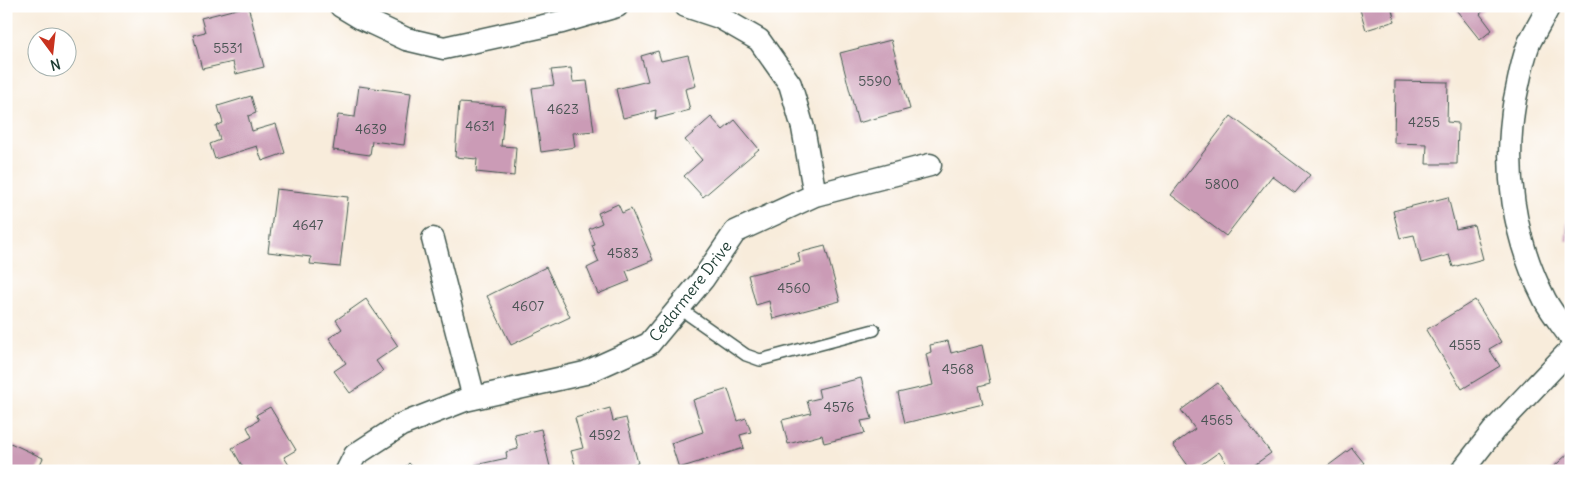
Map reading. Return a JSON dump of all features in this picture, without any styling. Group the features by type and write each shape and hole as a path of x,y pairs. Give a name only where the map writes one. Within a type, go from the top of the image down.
{"street":[{"path":"341,6 361,18 406,39 444,48 562,22 617,6"},
{"path":"686,6 719,17 759,40 790,84 803,128 815,195"},
{"path":"1549,6 1529,44 1519,80 1512,115 1509,154 1517,226 1529,263 1546,301 1571,338"},
{"name":"Cedarmere Drive","path":"347,471 355,455 401,424 474,398 585,373 649,344 704,279 736,232 815,195 930,165"},
{"path":"433,239 474,398"},
{"path":"1462,471 1501,422 1571,349"}],"lane":[{"path":"679,308 746,355 760,360 874,330"}],"building":[{"path":"248,6 264,67 236,74 233,62 202,69 193,35 205,32 201,18"},
{"path":"1359,6 1391,6 1395,21 1366,30"},
{"path":"1453,6 1489,6 1480,14 1492,30 1480,40"},
{"path":"891,40 910,109 858,123 840,53"},
{"path":"658,51 661,61 688,55 696,86 685,89 690,110 655,119 656,110 623,118 616,89 648,81 641,56"},
{"path":"571,68 573,82 587,81 594,131 573,133 575,147 541,152 532,88 554,85 551,70"},
{"path":"1395,81 1448,82 1447,122 1458,123 1457,164 1426,164 1427,144 1394,143"},
{"path":"359,86 411,93 404,145 372,141 370,155 333,150 338,115 355,117"},
{"path":"251,96 256,113 248,116 252,131 276,124 285,153 262,161 257,146 215,159 210,144 220,140 216,126 223,123 218,106"},
{"path":"459,103 505,106 501,146 516,147 514,176 476,172 477,159 455,157"},
{"path":"1231,116 1310,175 1295,193 1272,176 1226,236 1171,195"},
{"path":"711,117 723,130 735,120 759,149 703,197 684,176 702,160 685,140"},
{"path":"276,189 348,197 340,267 310,264 311,257 268,252"},
{"path":"1448,197 1456,229 1474,225 1483,259 1453,267 1449,255 1421,263 1414,235 1400,238 1393,211"},
{"path":"1569,201 1571,201 1571,241 1565,241"},
{"path":"618,204 622,213 631,209 653,260 626,271 630,281 598,294 587,268 599,262 592,246 595,245 589,229 602,223 598,213"},
{"path":"825,246 840,301 773,319 769,301 756,305 748,275 800,262 798,253"},
{"path":"546,267 570,317 511,345 487,296"},
{"path":"366,299 398,346 376,361 383,371 350,393 334,371 346,363 329,338 342,329 336,320"},
{"path":"1475,300 1501,342 1489,349 1500,366 1462,389 1426,330"},
{"path":"948,341 951,353 982,345 990,383 979,386 983,404 905,423 898,393 933,385 926,354 931,352 930,345"},
{"path":"861,378 872,419 861,421 865,433 824,443 822,435 788,444 782,420 811,413 807,401 820,398 818,389"},
{"path":"1218,383 1271,453 1246,471 1232,471 1219,452 1192,471 1173,445 1195,429 1181,410"},
{"path":"728,389 738,421 746,418 751,432 740,435 744,448 679,468 671,443 703,432 693,400"},
{"path":"270,407 296,450 284,457 292,470 245,471 232,448 252,437 247,427 259,420 256,415"},
{"path":"610,408 613,421 626,418 638,463 608,471 577,471 571,451 583,448 575,418"},
{"path":"541,429 551,471 476,471 475,465 507,458 506,452 518,449 515,435"},
{"path":"6,441 43,458 37,471 6,471"},
{"path":"1352,448 1364,463 1354,471 1321,471"},
{"path":"1571,451 1571,471 1549,471"},
{"path":"409,463 417,471 401,471"}]}
